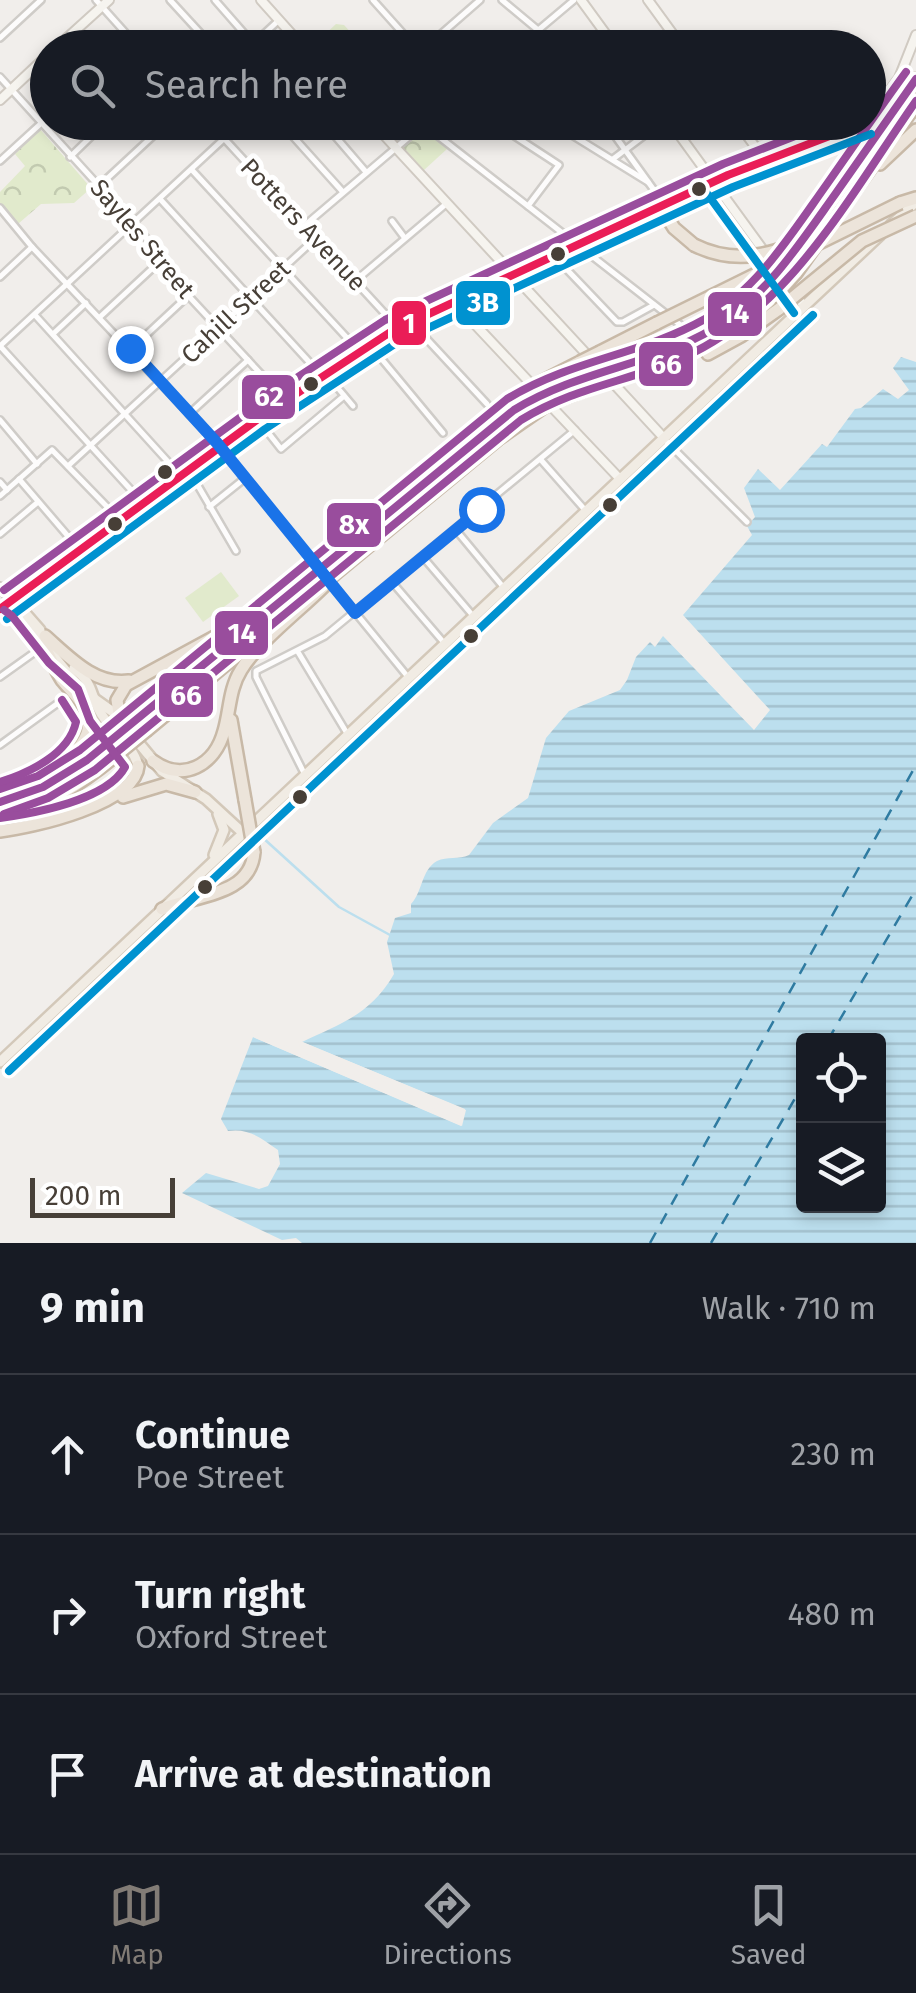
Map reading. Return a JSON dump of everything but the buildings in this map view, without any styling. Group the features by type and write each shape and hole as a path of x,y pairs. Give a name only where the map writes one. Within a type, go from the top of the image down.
{"highway":[{"path":"886,122 916,78"},
{"path":"536,390 661,354 700,336 796,273 914,107"},
{"path":"862,181 916,130"},
{"path":"651,370 720,339 774,287 788,260 873,140"},
{"path":"662,205 674,228 694,244 727,256 765,256 916,200"},
{"path":"0,798 50,784 106,744 536,390 580,362 900,203"},
{"path":"0,817 55,798 114,756 505,434 550,404 610,381 692,361 716,350 779,309 862,241 916,216"},
{"path":"153,760 178,772 191,771 206,762 224,734 231,696 246,662 327,581"},
{"path":"120,720 116,706 126,685 259,617"},
{"path":"45,640 100,678 120,682 142,676"},
{"path":"0,798 44,776 81,746 88,732 86,710 58,674 45,640"},
{"path":"162,909 225,890 245,878 252,866 254,852 230,718 231,696"},
{"path":"104,801 132,784 138,766"},
{"path":"0,831 30,826 166,784 195,792"},
{"path":"191,882 201,896"}],"main road":[{"path":"886,116 914,107"},
{"path":"138,766 136,756 102,716 87,679 58,654 11,600 285,400 398,328 713,182 819,140"},
{"path":"0,1062 916,200"},
{"path":"96,699 120,720 166,774 211,804 243,833"},
{"path":"208,867 224,830 211,804"}],"street":[{"path":"0,38 40,0"},
{"path":"170,0 198,30"},
{"path":"214,0 239,30"},
{"path":"372,0 400,30"},
{"path":"446,30 480,0"},
{"path":"502,0 538,30 578,0 602,30"},
{"path":"648,0 670,30"},
{"path":"263,1 287,30"},
{"path":"74,30 102,2 125,30"},
{"path":"268,30 278,20"},
{"path":"886,97 897,82 916,35"},
{"path":"0,100 30,72"},
{"name":"Sayles Street","path":"0,77 30,109"},
{"path":"0,161 30,132"},
{"name":"Sayles Street","path":"56,140 148,240 158,263 285,400"},
{"path":"70,157 87,140"},
{"path":"98,187 149,140"},
{"path":"144,504 0,346 224,140"},
{"name":"Potters Avenue","path":"224,140 398,328"},
{"path":"296,140 342,191"},
{"path":"338,140 366,172"},
{"path":"388,140 510,275 746,522"},
{"path":"304,226 405,140"},
{"path":"445,140 683,327"},
{"path":"522,140 559,165 528,206"},
{"path":"580,140 648,182"},
{"path":"618,140 662,205"},
{"path":"612,160 638,140"},
{"path":"683,140 804,306"},
{"path":"750,140 764,160"},
{"path":"192,169 360,352"},
{"path":"160,198 353,406"},
{"path":"355,281 446,204"},
{"path":"0,208 220,447 408,678"},
{"path":"0,222 7,216"},
{"path":"392,221 404,237"},
{"name":"Cahill Street","path":"68,466 315,238"},
{"path":"0,277 32,247"},
{"path":"553,255 614,321 623,322 654,304"},
{"path":"101,316 158,263"},
{"path":"130,348 188,295"},
{"path":"454,302 620,478"},
{"path":"53,334 86,303"},
{"path":"34,314 125,414 185,472 236,551"},
{"path":"412,322 487,404"},
{"path":"370,345 444,433"},
{"path":"189,414 248,360"},
{"path":"258,419 282,449 344,396"},
{"path":"0,420 37,464"},
{"path":"305,775 256,677 258,670 298,652 355,613 574,430"},
{"path":"0,496 52,450 121,521"},
{"path":"540,460 586,510"},
{"path":"19,479 80,550"},
{"path":"208,507 244,479"},
{"path":"0,482 7,490"},
{"path":"0,534 38,502"},
{"path":"456,530 504,588"},
{"path":"423,557 474,617"},
{"path":"392,582 445,644"},
{"path":"0,587 11,600 0,608"},
{"path":"0,677 45,640"},
{"path":"298,652 348,735"},
{"path":"0,745 58,703"},
{"path":"0,779 17,784 38,768"}],"green space":[{"path":"336,24 349,30 330,30"},
{"path":"30,139 50,140 91,188 74,203 41,204 18,224 0,203 0,192 25,166 15,154"},
{"path":"412,140 436,140 447,149 423,171 402,149"},
{"path":"221,572 239,596 203,622 185,598"}],"water":[{"path":"901,357 916,362 916,1243 302,1243 296,1238 282,1240 182,1193 206,1173 259,1189 268,1186 280,1164 278,1150 249,1133 228,1131 221,1119 253,1037 461,1126 465,1109 302,1042 354,1016 376,999 394,974 387,942 395,918 411,913 411,904 428,870 441,860 469,855 493,823 528,798 546,738 569,711 620,690 636,657 650,642 655,647 663,636 754,730 770,710 683,615 752,535 747,526 755,517 744,488 758,469 780,490 822,444 827,447 855,409 883,389 898,399 909,390 893,368"}],"pier":[{"path":"254,1032 458,1119 460,1113 300,1047 298,1040 466,1110 462,1126 253,1037"}],"waterway":[{"path":"262,837 339,907 390,935"}],"ferry route":[{"path":"650,1243 916,765"},
{"path":"832,1033 916,889"},
{"path":"711,1243 796,1097"}],"transit line":[{"name":"8x","path":"886,100 906,72"},
{"name":"14","path":"886,122 916,79"},
{"name":"66","path":"4,814 48,798 95,770 521,420 562,399 684,357 722,336 756,310 816,245 916,101"},
{"name":"62","path":"4,590 278,390 385,320 723,164 785,140"},
{"name":"1","path":"0,609 258,419 392,331 728,175 819,140"},
{"name":"3B","path":"7,619 265,429 398,342 733,187 855,140"},
{"name":"8x","path":"0,789 38,776 80,750 507,399 557,375 681,331 724,307 758,276 787,240 858,140"},
{"name":"14","path":"0,802 43,787 87,760 514,410 564,386 664,352 732,316 766,285 796,249 873,140"},
{"name":"3B","path":"703,188 794,313"},
{"name":"3B","path":"9,1071 813,315"},
{"name":"62","path":"0,818 87,796 103,788 125,767 90,721 78,689 49,663 4,610"},
{"name":"62","path":"0,782 35,767 65,744 76,722 62,700"}],"route":[{"path":"130,348 217,443 355,613 481,509"}]}
